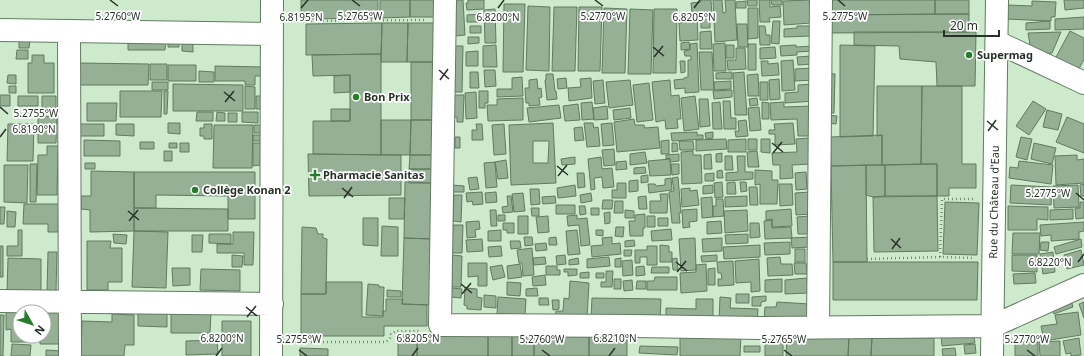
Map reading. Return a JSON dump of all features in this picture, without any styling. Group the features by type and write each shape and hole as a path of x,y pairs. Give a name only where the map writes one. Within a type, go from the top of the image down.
{"street":[{"path":"818,327 821,0"},
{"name":"Rue du Château d'Eau","path":"992,356 997,0"},
{"path":"445,10 440,325 761,328 993,326 1084,285"},
{"path":"0,30 69,32 272,18 271,349"},
{"path":"69,32 70,356"},
{"path":"997,42 1084,83"},
{"path":"0,301 70,303 272,304"}],"path":[{"path":"272,18 445,10"},
{"path":"940,257 942,199 994,199"},
{"path":"867,259 940,257 994,259"},
{"path":"271,349 386,342 396,331 431,330 440,325"}],"building":[{"path":"301,0 378,0 378,18 301,19"},
{"path":"380,0 410,0 410,17 380,18"},
{"path":"410,0 437,0 437,17 410,17"},
{"path":"454,0 463,0 465,35 455,36"},
{"path":"468,0 484,0 484,9 467,10 466,3 468,3"},
{"path":"701,0 711,0 712,15 702,16 702,14 698,15 698,13 692,13 691,3 701,2"},
{"path":"713,0 722,0 723,13 726,12 725,0 735,0 737,40 715,42"},
{"path":"747,0 757,0 757,6 748,6"},
{"path":"759,0 770,0 770,7 780,6 781,17 769,18 770,22 760,22"},
{"path":"771,0 782,0 782,5 772,5"},
{"path":"810,0 811,23 784,25 783,1"},
{"path":"830,0 935,0 935,14 830,15"},
{"path":"935,0 969,0 969,14 935,14"},
{"path":"1064,0 1084,0 1084,8 1065,10"},
{"path":"746,1 746,8 736,8 736,2"},
{"path":"1032,1 1056,2 1055,17 1051,17 1051,21 1006,19 1007,5 1032,6"},
{"path":"504,4 525,4 523,72 503,72"},
{"path":"528,6 550,7 549,71 526,70"},
{"path":"554,7 577,7 575,71 552,71"},
{"path":"579,7 602,7 600,71 578,71"},
{"path":"604,8 627,9 625,73 602,73"},
{"path":"748,8 758,8 758,38 748,39"},
{"path":"495,9 496,43 485,43 484,10"},
{"path":"630,9 653,10 651,74 628,74"},
{"path":"654,9 677,9 676,73 653,73"},
{"path":"480,14 480,22 467,22 467,15"},
{"path":"685,14 697,14 698,40 680,41 679,23 685,22"},
{"path":"969,14 969,32 830,33 830,15"},
{"path":"710,17 710,28 701,28 701,18"},
{"path":"1084,17 1084,29 1055,30 1055,19"},
{"path":"773,21 780,21 779,44 771,43"},
{"path":"1050,21 1050,29 1026,30 1026,23"},
{"path":"382,23 381,54 306,55 306,24"},
{"path":"382,23 408,23 407,62 381,62"},
{"path":"408,23 440,23 439,62 407,62"},
{"path":"737,24 747,24 748,47 738,47"},
{"path":"470,26 481,26 481,33 470,33"},
{"path":"759,26 765,26 766,35 770,35 770,45 760,45"},
{"path":"797,26 811,26 812,36 784,37 784,29 797,28"},
{"path":"711,31 712,49 700,49 700,32"},
{"path":"1070,31 1084,38 1084,59 1078,71 1055,59"},
{"path":"854,32 976,32 975,86 937,86 936,62 900,59 899,46 854,45"},
{"path":"1061,32 1052,53 1032,56 1028,33"},
{"path":"468,37 479,37 479,43 468,44"},
{"path":"128,39 166,39 165,50 128,50"},
{"path":"19,40 30,40 29,48 19,48"},
{"path":"168,40 179,40 179,47 168,47"},
{"path":"182,41 193,41 193,52 182,51"},
{"path":"689,42 690,49 681,50 681,43"},
{"path":"697,43 699,92 685,93 685,88 675,89 674,80 688,77 688,60 691,60 691,56 685,56 684,51 690,50 690,44"},
{"path":"725,43 726,71 714,71 713,44"},
{"path":"748,44 756,44 756,70 748,70"},
{"path":"496,45 497,67 483,67 483,46"},
{"path":"726,45 734,45 734,58 726,58"},
{"path":"796,45 796,47 813,46 813,51 797,52 797,55 781,56 780,46"},
{"path":"840,45 875,46 873,136 840,137"},
{"path":"451,46 463,46 462,92 450,92"},
{"path":"775,47 776,58 760,59 760,48"},
{"path":"736,48 745,48 746,69 728,70 727,60 736,60"},
{"path":"17,50 28,50 28,59 16,59"},
{"path":"478,51 478,66 466,66 466,52"},
{"path":"699,52 712,52 714,90 701,90"},
{"path":"381,54 381,155 313,154 313,121 350,121 350,75 313,76 312,55"},
{"path":"32,55 44,55 44,63 54,63 54,93 28,93 28,63 32,63"},
{"path":"812,56 812,64 798,65 797,57"},
{"path":"793,60 795,90 782,91 781,61"},
{"path":"680,61 685,61 685,72 681,73"},
{"path":"761,61 768,61 768,64 778,63 779,75 762,76"},
{"path":"411,62 436,62 435,120 411,120"},
{"path":"78,63 149,64 148,85 77,85"},
{"path":"150,64 167,64 167,80 150,80"},
{"path":"168,65 196,65 196,81 168,81"},
{"path":"215,66 263,67 263,76 255,76 255,85 245,85 245,81 215,81"},
{"path":"813,68 814,80 795,81 795,69"},
{"path":"484,70 495,70 496,86 485,87"},
{"path":"199,71 214,72 214,82 199,82"},
{"path":"470,72 478,72 479,88 470,88"},
{"path":"732,72 732,79 716,79 716,73"},
{"path":"744,72 747,115 735,115 733,73"},
{"path":"824,73 835,74 834,113 823,113"},
{"path":"546,74 553,74 557,99 547,100 545,80"},
{"path":"758,74 759,96 748,96 747,75"},
{"path":"8,75 16,75 16,84 7,83"},
{"path":"350,75 350,92 334,93 334,76"},
{"path":"522,77 523,96 497,97 497,89 512,89 512,78"},
{"path":"566,78 567,88 558,89 557,79"},
{"path":"591,78 592,98 569,101 568,88 581,87 580,79"},
{"path":"537,79 538,89 541,88 542,97 539,98 540,105 529,106 529,103 526,103 525,88 529,88 529,80"},
{"path":"779,79 780,99 770,100 769,80"},
{"path":"603,80 605,103 595,104 593,81"},
{"path":"630,80 633,105 609,108 606,82"},
{"path":"670,80 671,96 679,95 681,119 677,119 678,128 666,129 665,120 656,122 652,82"},
{"path":"731,81 731,89 714,90 714,82"},
{"path":"152,82 168,82 168,90 152,90"},
{"path":"760,82 768,82 768,100 760,100"},
{"path":"649,83 653,120 637,122 633,85"},
{"path":"173,84 243,85 243,111 173,111"},
{"path":"814,84 815,101 785,103 785,93 798,92 798,85"},
{"path":"9,86 16,86 16,93 9,93"},
{"path":"245,86 255,87 255,109 245,109"},
{"path":"877,86 922,86 921,164 882,165 882,135 877,136"},
{"path":"922,86 962,86 962,164 976,164 976,188 949,188 949,196 937,196 937,164 921,164"},
{"path":"732,90 732,97 714,99 713,91"},
{"path":"120,91 162,91 161,117 120,117"},
{"path":"164,91 168,91 167,114 164,114"},
{"path":"479,91 488,91 488,103 485,103 485,108 479,108"},
{"path":"476,92 477,118 466,119 465,93"},
{"path":"0,95 10,95 10,106 0,106"},
{"path":"454,95 464,95 463,122 457,122 457,117 453,117"},
{"path":"18,96 38,96 38,106 18,106"},
{"path":"42,96 56,96 56,108 42,108"},
{"path":"256,96 267,96 267,109 256,109"},
{"path":"695,96 699,129 684,131 681,98"},
{"path":"523,98 523,120 488,121 487,105 497,105 497,99"},
{"path":"757,98 758,105 750,106 749,99"},
{"path":"699,99 708,99 710,126 700,127"},
{"path":"723,101 730,101 731,118 736,118 736,129 724,129"},
{"path":"1033,101 1046,109 1029,135 1016,126"},
{"path":"592,102 594,119 582,120 581,103"},
{"path":"720,102 722,129 713,129 712,103"},
{"path":"762,102 769,103 769,119 762,119"},
{"path":"784,102 784,107 812,106 814,136 798,136 797,119 771,120 770,103"},
{"path":"87,103 117,103 116,121 87,121"},
{"path":"578,104 580,120 565,121 563,106"},
{"path":"559,105 561,118 529,122 527,108"},
{"path":"607,106 608,119 594,120 593,108"},
{"path":"759,107 761,130 750,131 748,108"},
{"path":"630,108 631,118 614,120 613,110"},
{"path":"331,109 350,109 350,121 331,121"},
{"path":"1047,110 1062,114 1058,130 1043,127"},
{"path":"197,112 213,112 213,121 196,121"},
{"path":"217,112 225,113 225,121 216,121"},
{"path":"242,112 258,112 258,123 242,122"},
{"path":"228,113 237,113 237,122 228,122"},
{"path":"826,115 837,116 836,124 826,123"},
{"path":"38,116 57,117 56,143 38,143"},
{"path":"1067,117 1084,124 1084,153 1056,142"},
{"path":"634,119 635,125 644,125 645,128 658,127 660,148 617,152 614,122"},
{"path":"381,120 411,120 410,155 381,155"},
{"path":"411,120 435,120 434,155 410,155"},
{"path":"746,120 748,136 736,137 735,131 739,131 738,121"},
{"path":"168,123 180,123 180,134 168,133"},
{"path":"553,123 556,183 511,185 509,125","holes":["533,141 549,141 548,163 533,163"]},
{"path":"584,123 593,123 594,128 598,127 600,146 587,147"},
{"path":"612,123 614,145 603,146 601,124"},
{"path":"793,123 795,144 775,145 775,134 769,134 769,130 775,130 774,124"},
{"path":"8,124 34,124 33,161 7,161"},
{"path":"78,124 104,124 104,136 78,136"},
{"path":"116,124 134,124 134,136 116,135"},
{"path":"204,124 212,124 212,139 204,139 204,136 200,136 200,128 204,128"},
{"path":"476,124 482,124 483,140 472,140 472,130 477,130"},
{"path":"504,124 506,154 494,155 492,125"},
{"path":"214,125 253,125 252,168 213,168"},
{"path":"254,125 261,125 261,133 254,133"},
{"path":"582,127 584,140 575,141 574,128"},
{"path":"697,132 697,135 703,135 703,139 672,141 671,133"},
{"path":"713,132 713,138 706,139 705,133"},
{"path":"253,135 261,135 260,141 253,141"},
{"path":"882,135 882,165 831,166 830,137"},
{"path":"455,137 460,137 460,148 455,148"},
{"path":"1021,137 1032,139 1027,160 1016,157"},
{"path":"809,138 811,164 792,165 793,178 780,179 780,165 773,165 772,153 797,152 796,139"},
{"path":"726,139 727,149 696,151 696,140"},
{"path":"746,139 746,152 728,152 728,140"},
{"path":"748,139 757,139 757,150 748,150"},
{"path":"761,139 770,139 770,153 761,152"},
{"path":"84,140 120,141 120,156 84,156"},
{"path":"669,140 669,154 661,154 661,141"},
{"path":"679,141 693,141 694,150 680,150"},
{"path":"140,142 154,142 154,149 140,149"},
{"path":"169,143 177,143 177,148 169,148"},
{"path":"180,143 189,143 189,152 180,152"},
{"path":"253,143 261,143 260,165 253,166"},
{"path":"672,143 677,143 678,151 672,152"},
{"path":"1034,143 1056,148 1052,164 1031,159"},
{"path":"47,146 61,146 61,153 58,152 57,195 37,195 38,155 47,155"},
{"path":"614,149 615,165 604,166 602,150"},
{"path":"164,151 172,151 172,161 164,161"},
{"path":"693,151 693,155 701,155 702,183 682,184 681,152"},
{"path":"757,151 759,167 748,167 747,152"},
{"path":"645,152 647,163 630,165 630,154"},
{"path":"722,153 722,162 716,162 716,154"},
{"path":"308,154 401,155 401,195 309,196"},
{"path":"679,154 679,161 670,162 670,158 666,159 666,155"},
{"path":"711,154 712,169 704,169 704,155"},
{"path":"410,155 434,155 434,169 409,169"},
{"path":"1077,155 1077,160 1084,159 1084,183 1056,185 1055,156"},
{"path":"725,156 732,156 733,170 725,170"},
{"path":"737,156 745,156 745,172 753,172 753,179 726,181 726,173 738,172"},
{"path":"575,157 575,164 562,165 561,159"},
{"path":"601,157 602,169 612,168 614,187 603,188 602,177 594,178 595,189 591,190 588,159"},
{"path":"670,159 671,175 650,176 648,161"},
{"path":"506,160 508,178 498,179 495,162"},
{"path":"626,161 627,169 616,170 616,162"},
{"path":"1019,161 1053,165 1051,184 1009,178 1010,167 1018,168"},
{"path":"495,162 497,187 486,188 484,163"},
{"path":"85,163 95,163 95,169 85,169"},
{"path":"30,164 37,164 36,202 30,202"},
{"path":"671,164 679,164 679,174 672,175"},
{"path":"937,164 937,196 885,196 885,165"},
{"path":"4,165 28,165 27,203 4,202"},
{"path":"866,165 867,262 833,262 831,166"},
{"path":"866,165 885,165 885,196 873,197 866,195"},
{"path":"645,167 646,173 634,174 634,168"},
{"path":"409,169 434,169 434,183 409,183"},
{"path":"722,170 723,178 717,178 717,171"},
{"path":"755,170 772,171 772,180 778,180 777,204 760,204 760,184 755,185"},
{"path":"91,171 134,172 134,231 90,232 90,210 81,209 81,196 91,196"},
{"path":"134,172 255,172 255,219 228,219 228,196 156,195 156,208 134,208"},
{"path":"806,172 807,189 796,190 795,173"},
{"path":"577,173 584,173 585,187 578,188"},
{"path":"714,173 714,181 705,181 705,174"},
{"path":"648,175 648,182 641,183 641,176"},
{"path":"477,177 479,189 470,190 468,178"},
{"path":"678,177 681,213 679,213 680,223 672,223 669,192 674,191 672,178"},
{"path":"671,178 672,190 649,193 648,184 655,184 656,186 665,185 665,179"},
{"path":"638,180 638,191 629,192 629,181"},
{"path":"405,182 434,183 432,239 404,238"},
{"path":"722,182 723,197 715,198 714,183"},
{"path":"735,182 736,194 727,194 727,183"},
{"path":"740,182 746,182 747,191 741,192"},
{"path":"617,183 626,183 626,198 612,198 612,190 617,190"},
{"path":"779,184 792,184 793,205 780,206"},
{"path":"1084,184 1084,196 1081,196 1080,185"},
{"path":"452,185 464,186 464,192 452,192"},
{"path":"575,185 576,196 558,198 557,188"},
{"path":"713,185 713,193 703,194 703,186"},
{"path":"1011,185 1052,187 1051,205 1010,203"},
{"path":"1078,185 1079,207 1054,208 1053,186"},
{"path":"749,187 757,187 758,205 750,205"},
{"path":"690,188 690,191 697,190 699,205 682,207 681,189"},
{"path":"530,189 539,189 540,204 531,205"},
{"path":"482,192 483,204 473,205 472,201 467,202 466,193"},
{"path":"496,192 497,202 486,203 485,193"},
{"path":"810,192 811,214 796,215 795,193"},
{"path":"523,193 525,211 514,212 512,194"},
{"path":"591,193 592,201 581,203 580,195"},
{"path":"660,194 668,194 667,213 650,213 650,201 661,201"},
{"path":"454,195 462,195 461,222 453,221"},
{"path":"507,196 511,196 513,212 503,213 502,207 508,206"},
{"path":"555,196 556,203 543,204 542,197"},
{"path":"646,196 647,209 639,209 638,197"},
{"path":"747,196 747,206 725,207 725,197"},
{"path":"937,196 938,251 874,252 873,197"},
{"path":"712,197 713,217 702,218 701,198"},
{"path":"389,198 405,198 404,219 389,219"},
{"path":"716,199 723,199 724,216 713,217 713,206 716,206"},
{"path":"603,200 613,200 612,209 602,209"},
{"path":"615,201 623,201 623,213 614,213"},
{"path":"945,202 979,203 977,255 943,254"},
{"path":"1080,202 1084,202 1084,218 1076,219 1075,208 1080,208"},
{"path":"24,204 59,204 58,232 48,232 48,224 23,224"},
{"path":"556,205 575,205 575,214 556,214"},
{"path":"579,206 585,206 586,214 580,215"},
{"path":"1008,206 1048,207 1048,220 1037,219 1037,230 1008,230"},
{"path":"0,207 5,207 4,224 0,224"},
{"path":"134,208 228,209 228,231 134,231"},
{"path":"531,208 539,208 539,216 532,216"},
{"path":"591,208 599,208 599,215 591,215"},
{"path":"697,209 697,221 689,222 690,227 683,228 682,210"},
{"path":"791,209 792,226 772,227 772,219 766,220 766,211"},
{"path":"1073,209 1073,219 1050,220 1050,210"},
{"path":"490,210 496,210 497,226 491,226"},
{"path":"625,210 634,211 634,218 625,218"},
{"path":"747,210 748,231 725,233 724,211"},
{"path":"7,211 16,212 15,227 7,227"},
{"path":"610,212 610,223 605,224 604,213"},
{"path":"645,214 645,228 643,228 643,236 630,236 629,221 635,221 635,215"},
{"path":"498,215 505,215 505,221 498,221"},
{"path":"577,215 577,219 587,218 590,245 581,246 579,225 568,226 567,216"},
{"path":"518,216 528,216 528,234 518,234"},
{"path":"548,216 549,232 538,233 536,217"},
{"path":"647,216 655,216 655,227 647,227"},
{"path":"810,216 811,234 798,234 797,217"},
{"path":"363,218 378,218 378,246 363,245"},
{"path":"658,218 668,218 668,226 658,226"},
{"path":"772,220 772,228 791,227 792,238 765,239 764,221"},
{"path":"479,221 480,229 475,230 476,237 467,238 466,222"},
{"path":"721,221 722,233 707,234 707,222"},
{"path":"1084,222 1084,231 1079,232 1079,239 1051,241 1051,235 1041,236 1040,225"},
{"path":"503,223 514,223 514,233 507,233 507,230 503,230"},
{"path":"750,223 759,223 760,237 750,238"},
{"path":"453,225 463,225 462,253 452,253"},
{"path":"382,226 398,227 398,256 381,256"},
{"path":"302,227 316,228 318,234 323,234 323,238 327,239 326,294 301,294"},
{"path":"616,227 624,227 623,237 615,236"},
{"path":"671,229 672,240 652,241 651,231"},
{"path":"18,230 22,230 22,256 7,256 7,246 18,246"},
{"path":"501,230 501,241 488,241 488,231"},
{"path":"577,230 580,254 568,255 566,231"},
{"path":"596,230 603,230 603,236 596,235"},
{"path":"134,231 168,232 166,288 132,287"},
{"path":"233,232 254,232 253,265 244,265 244,253 217,253 217,244 233,244"},
{"path":"1013,233 1040,233 1039,254 1012,254"},
{"path":"113,234 127,235 126,244 114,243"},
{"path":"209,234 231,234 231,244 209,243"},
{"path":"748,234 748,243 726,244 725,235"},
{"path":"192,235 203,235 202,252 192,252"},
{"path":"524,237 532,237 533,245 525,246"},
{"path":"556,237 557,245 549,245 549,238"},
{"path":"612,237 612,244 620,243 621,254 592,257 591,246 603,245 602,238"},
{"path":"810,237 811,247 792,248 791,238"},
{"path":"404,238 432,239 431,305 402,304"},
{"path":"695,238 696,270 681,271 679,239"},
{"path":"722,238 722,251 703,252 702,239"},
{"path":"482,239 483,251 467,252 466,240"},
{"path":"1081,239 1082,247 1056,254 1054,247"},
{"path":"634,240 635,246 625,247 625,241"},
{"path":"87,241 111,241 110,248 122,248 122,282 108,282 108,290 87,290"},
{"path":"510,241 520,241 521,248 511,249"},
{"path":"790,242 790,254 765,255 764,243"},
{"path":"1041,242 1049,242 1048,251 1040,250"},
{"path":"546,243 547,250 536,251 535,244"},
{"path":"660,245 669,246 669,252 672,252 672,262 660,262"},
{"path":"760,245 760,257 724,259 723,247"},
{"path":"0,246 3,246 3,277 0,277"},
{"path":"501,246 502,256 489,257 488,247"},
{"path":"647,246 657,246 657,265 647,265 647,257 640,257 640,263 635,263 635,250 647,250"},
{"path":"532,248 534,275 523,276 522,263 519,263 517,250"},
{"path":"795,249 805,249 805,262 795,262"},
{"path":"624,250 632,250 631,256 624,256"},
{"path":"1081,250 1084,265 1067,269 1064,255"},
{"path":"48,252 57,252 56,292 47,292"},
{"path":"1053,252 1055,272 1043,274 1040,254"},
{"path":"232,255 243,256 242,267 232,267"},
{"path":"452,255 462,256 461,287 451,287"},
{"path":"565,255 566,264 557,265 556,256"},
{"path":"717,255 717,261 702,262 701,256"},
{"path":"1012,255 1037,255 1037,272 1012,271"},
{"path":"545,257 546,264 534,265 533,258"},
{"path":"609,257 610,266 587,268 587,259"},
{"path":"780,257 781,264 792,264 793,275 768,276 767,258"},
{"path":"8,258 41,259 41,293 7,293"},
{"path":"578,258 579,264 569,265 569,260"},
{"path":"621,258 621,267 615,267 615,259"},
{"path":"677,258 678,270 673,270 672,259"},
{"path":"759,259 760,291 751,292 751,282 736,283 735,261"},
{"path":"632,260 633,275 623,276 622,261"},
{"path":"733,261 734,285 718,286 718,279 722,279 721,273 718,273 717,262"},
{"path":"833,262 978,262 977,300 833,300"},
{"path":"468,263 487,263 487,286 478,286 478,276 468,277"},
{"path":"794,263 806,263 807,274 795,274"},
{"path":"520,264 522,277 508,279 507,266"},
{"path":"706,264 707,291 681,293 680,273 696,272 696,265"},
{"path":"502,265 505,277 493,280 490,267"},
{"path":"546,266 557,266 557,270 560,270 560,275 546,275"},
{"path":"644,266 645,275 636,276 636,267"},
{"path":"652,267 669,267 669,273 651,273"},
{"path":"172,268 190,268 190,285 173,286"},
{"path":"715,268 715,285 708,285 708,269"},
{"path":"201,269 240,270 240,291 200,290"},
{"path":"564,269 577,269 577,275 568,276 568,272 564,272"},
{"path":"606,271 613,271 612,287 601,287 601,282 606,282"},
{"path":"589,272 589,278 580,278 580,273"},
{"path":"596,273 604,273 604,278 596,278"},
{"path":"1035,273 1036,283 1014,284 1013,274"},
{"path":"545,275 546,285 533,286 532,277"},
{"path":"655,277 677,277 677,290 647,290 647,281 654,281"},
{"path":"807,278 808,293 785,294 785,280"},
{"path":"614,279 621,279 621,289 614,289"},
{"path":"782,279 782,292 765,292 765,280"},
{"path":"632,280 633,290 624,291 623,281"},
{"path":"570,281 589,283 587,318 555,322 556,311 563,311 564,298 569,299"},
{"path":"637,281 646,281 646,289 636,289"},
{"path":"326,282 362,282 362,317 383,317 383,311 386,311 386,299 403,299 402,304 427,305 427,326 384,326 384,336 301,336 301,294 326,294"},
{"path":"507,282 521,283 520,296 507,295"},
{"path":"368,284 384,287 383,316 366,315"},
{"path":"452,288 462,289 461,298 451,297"},
{"path":"465,288 477,289 477,297 482,298 481,310 467,309 467,306 464,305"},
{"path":"537,288 538,296 526,296 526,289"},
{"path":"387,290 401,291 401,297 387,297"},
{"path":"736,294 749,294 749,303 736,303"},
{"path":"1069,294 1073,307 1054,314 1051,303"},
{"path":"484,295 496,296 496,308 484,307"},
{"path":"766,296 766,301 761,302 761,306 752,306 752,297"},
{"path":"498,297 526,299 525,315 497,314"},
{"path":"720,297 731,298 730,308 758,309 757,324 719,322"},
{"path":"539,298 548,298 549,305 539,305"},
{"path":"592,298 661,299 660,320 591,319"},
{"path":"696,299 713,299 713,321 666,319 666,308 696,309"},
{"path":"552,300 559,300 559,309 553,310"},
{"path":"777,302 810,304 809,322 764,320 765,307 776,307"},
{"path":"1084,302 1084,318 1079,304"},
{"path":"138,309 167,310 167,327 138,326"},
{"path":"6,312 12,312 12,342 11,329 6,330"},
{"path":"52,312 60,312 60,344 52,344"},
{"path":"1078,312 1081,335 1044,341 1041,326 1057,324 1055,315"},
{"path":"171,313 211,313 210,333 171,333"},
{"path":"112,314 134,315 134,345 125,345 124,356 81,356 82,321 112,322"},
{"path":"0,315 4,315 3,356 0,356"},
{"path":"222,321 251,321 251,356 222,356"},
{"path":"783,332 783,356 765,356 765,333"},
{"path":"973,332 975,343 942,346 941,335"},
{"path":"680,334 741,335 740,356 680,356"},
{"path":"398,335 417,335 417,356 398,356"},
{"path":"417,335 488,336 488,356 417,356"},
{"path":"589,335 627,335 627,356 589,356"},
{"path":"589,335 589,356 534,356 534,336"},
{"path":"787,335 849,337 848,356 786,356"},
{"path":"488,336 512,336 512,356 488,356"},
{"path":"512,336 534,336 534,356 512,356"},
{"path":"849,337 872,337 871,356 848,356"},
{"path":"872,337 934,338 934,356 871,356"},
{"path":"1079,338 1081,355 1071,356 1071,353 1066,354 1063,341"},
{"path":"217,340 218,354 186,355 186,341"},
{"path":"1060,341 1060,356 1040,356 1039,342"},
{"path":"1015,342 1038,342 1038,356 1015,356"},
{"path":"12,344 31,345 30,356 11,356"},
{"path":"975,344 976,353 965,354 964,345"},
{"path":"640,346 678,347 677,355 639,353"},
{"path":"744,346 760,346 760,352 744,352"},
{"path":"300,348 328,349 328,356 300,356"},
{"path":"955,348 956,356 943,356 942,349"},
{"path":"46,350 62,351 62,356 46,356"}],"place":[{"name":"Supermag","path":"969,55"},
{"name":"Bon Prix","path":"356,97"},
{"name":"Pharmacie Sanitas","path":"315,175"},
{"name":"Collège Konan 2","path":"195,190"}]}
